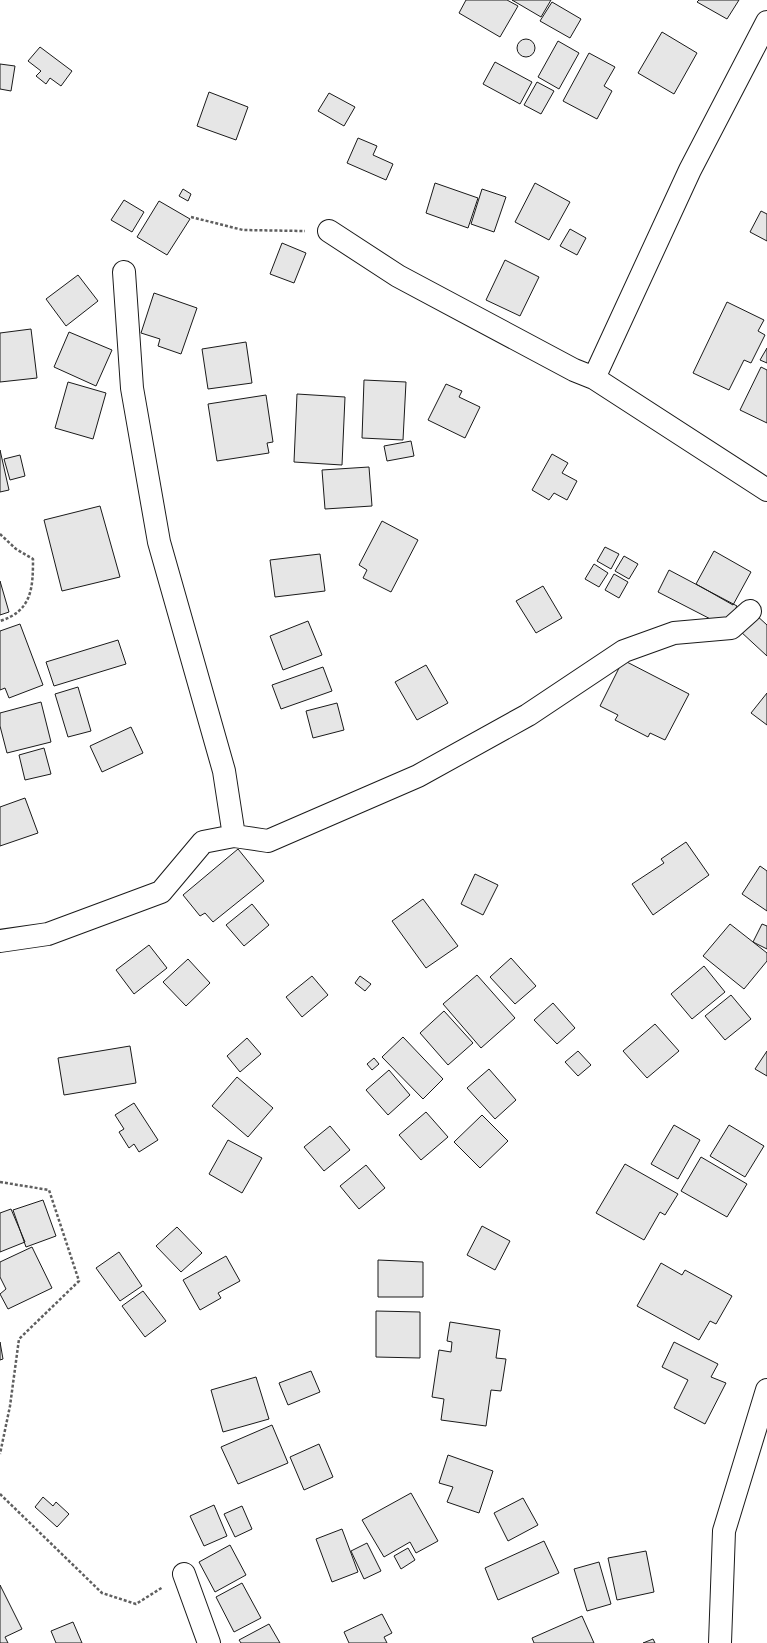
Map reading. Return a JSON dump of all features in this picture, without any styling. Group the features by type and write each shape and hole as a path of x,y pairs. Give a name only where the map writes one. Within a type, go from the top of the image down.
{"street":[{"path":"594,378 690,170 767,22"},
{"path":"329,231 398,276 574,370 594,378 767,490"},
{"path":"124,272 132,388 159,542 224,771 234,836"},
{"path":"0,941 48,934 161,892 203,842 234,836 268,841 418,776 528,715 624,651 674,633 731,628 750,611"},
{"path":"720,1643 724,1531 767,1390"},
{"path":"184,1574 209,1643"}],"path":[{"path":"191,217 243,230 329,231"},
{"path":"0,534 16,549 33,559 33,582 26,604 11,617 0,621"},
{"path":"0,1182 49,1190 79,1280 19,1339 10,1406 0,1454"},
{"path":"0,1494 102,1593 136,1604 184,1574"}],"building":[{"path":"466,0 507,0 518,6 500,37 459,13"},
{"path":"512,0 551,0 541,17"},
{"path":"699,0 739,0 727,19 697,2"},
{"path":"552,2 581,19 570,38 540,21"},
{"path":"662,32 697,53 674,94 638,73"},
{"path":"522,39 530,39 535,44 533,55 530,57 522,57 517,52 517,44"},
{"path":"558,41 579,53 559,89 538,77"},
{"path":"40,47 72,71 61,86 50,78 46,84 36,76 41,71 28,61"},
{"path":"589,53 615,67 604,86 612,91 597,119 563,101"},
{"path":"495,62 532,82 520,104 483,84"},
{"path":"0,64 15,66 11,91 0,89"},
{"path":"537,82 554,91 541,114 524,105"},
{"path":"209,92 248,107 236,140 197,126"},
{"path":"329,93 355,107 344,126 318,111"},
{"path":"358,138 377,146 373,155 393,164 386,180 347,163"},
{"path":"435,183 478,198 468,228 426,213"},
{"path":"535,183 570,202 549,240 515,222"},
{"path":"183,189 191,194 188,201 179,196"},
{"path":"482,189 506,197 494,232 471,224"},
{"path":"124,200 144,212 132,232 111,220"},
{"path":"159,201 190,219 167,255 137,237"},
{"path":"761,211 767,214 767,241 750,232"},
{"path":"570,229 586,238 577,255 560,246"},
{"path":"282,243 306,253 294,283 270,274"},
{"path":"505,260 539,277 520,316 486,300"},
{"path":"78,275 98,301 66,326 46,299"},
{"path":"154,293 197,308 181,354 158,346 160,339 141,333"},
{"path":"727,302 764,320 758,331 765,335 751,363 744,360 729,390 693,373"},
{"path":"31,329 37,378 0,382 0,333"},
{"path":"69,332 112,350 96,386 54,367"},
{"path":"246,342 252,383 208,389 202,349"},
{"path":"767,348 767,363 760,360"},
{"path":"761,367 767,370 767,423 740,410"},
{"path":"364,380 406,382 403,440 362,438"},
{"path":"68,382 106,393 93,439 55,428"},
{"path":"446,384 462,391 459,397 480,407 465,438 428,420"},
{"path":"297,394 345,397 342,465 294,462"},
{"path":"266,395 273,442 267,443 269,453 217,461 208,404"},
{"path":"411,441 414,456 387,461 384,446"},
{"path":"0,450 9,490 0,492"},
{"path":"552,454 568,463 562,473 577,481 567,500 554,493 549,500 532,490"},
{"path":"20,455 25,476 10,480 4,459"},
{"path":"369,467 372,506 325,509 322,470"},
{"path":"100,506 120,577 62,591 44,520"},
{"path":"382,521 418,540 391,592 363,578 367,570 359,565"},
{"path":"605,547 619,554 611,569 597,561"},
{"path":"714,551 751,572 733,605 696,584"},
{"path":"320,554 325,591 275,597 270,560"},
{"path":"624,556 638,564 629,579 615,571"},
{"path":"594,564 608,573 599,587 585,579"},
{"path":"669,570 737,606 726,627 658,592"},
{"path":"614,574 628,582 619,598 605,590"},
{"path":"0,581 9,612 0,615"},
{"path":"543,586 562,618 536,633 516,601"},
{"path":"755,614 767,625 767,656 740,631"},
{"path":"308,621 322,655 283,670 270,636"},
{"path":"20,624 43,685 9,698 5,688 0,690 0,631"},
{"path":"118,640 126,664 54,686 46,662"},
{"path":"623,660 689,694 665,740 650,733 648,737 615,720 618,715 600,706"},
{"path":"426,665 448,703 417,720 395,682"},
{"path":"323,667 332,691 281,709 272,685"},
{"path":"78,687 91,731 68,737 55,694"},
{"path":"767,693 767,725 751,713"},
{"path":"41,702 51,742 7,753 0,726 0,713"},
{"path":"337,703 344,730 313,738 306,711"},
{"path":"131,727 143,753 102,772 90,746"},
{"path":"44,748 51,774 25,780 19,755"},
{"path":"25,798 38,833 0,846 0,807"},
{"path":"686,842 709,875 653,915 632,884 664,863 661,859"},
{"path":"238,849 264,881 213,922 205,913 200,916 183,895"},
{"path":"760,866 767,871 767,911 742,894"},
{"path":"475,874 498,885 483,915 461,904"},
{"path":"423,899 458,946 426,968 392,921"},
{"path":"252,904 269,925 244,946 226,925"},
{"path":"730,924 767,953 767,961 744,989 703,956"},
{"path":"762,924 767,926 767,949 753,942"},
{"path":"149,945 167,968 134,994 116,970"},
{"path":"511,958 536,986 515,1004 490,977"},
{"path":"188,959 210,983 186,1006 163,982"},
{"path":"704,966 725,992 692,1019 671,994"},
{"path":"477,975 515,1018 481,1048 443,1004"},
{"path":"312,976 328,995 302,1017 286,997"},
{"path":"360,976 371,984 365,991 355,983"},
{"path":"731,995 751,1019 725,1040 705,1016"},
{"path":"553,1003 575,1028 557,1044 534,1020"},
{"path":"444,1011 473,1043 448,1065 420,1033"},
{"path":"655,1024 679,1051 647,1078 623,1051"},
{"path":"403,1037 443,1079 423,1099 382,1057"},
{"path":"247,1038 261,1054 240,1072 227,1056"},
{"path":"130,1046 136,1083 64,1095 58,1058"},
{"path":"578,1051 591,1065 578,1076 565,1062"},
{"path":"767,1051 767,1076 755,1069"},
{"path":"374,1058 379,1064 372,1070 367,1064"},
{"path":"489,1069 516,1100 495,1119 467,1088"},
{"path":"389,1070 410,1095 388,1115 366,1090"},
{"path":"237,1077 273,1108 248,1137 212,1106"},
{"path":"134,1103 158,1140 139,1152 134,1144 129,1148 119,1132 124,1129 115,1115"},
{"path":"426,1112 448,1137 421,1160 399,1135"},
{"path":"482,1115 508,1141 480,1168 454,1142"},
{"path":"674,1125 700,1140 678,1179 651,1164"},
{"path":"729,1125 764,1146 745,1177 710,1156"},
{"path":"330,1126 350,1150 324,1171 304,1147"},
{"path":"228,1140 262,1158 242,1193 209,1174"},
{"path":"701,1157 747,1184 727,1217 681,1191"},
{"path":"625,1164 678,1194 665,1215 660,1212 644,1240 596,1213"},
{"path":"366,1165 385,1188 359,1209 340,1186"},
{"path":"43,1200 56,1236 26,1247 13,1210"},
{"path":"11,1209 25,1242 0,1252 0,1213"},
{"path":"482,1226 510,1241 495,1270 467,1255"},
{"path":"177,1227 202,1253 181,1272 156,1246"},
{"path":"32,1247 52,1288 8,1309 0,1294 6,1289 0,1277 0,1262"},
{"path":"119,1252 142,1286 120,1301 96,1268"},
{"path":"226,1256 240,1281 218,1293 221,1298 200,1310 183,1280"},
{"path":"378,1260 423,1262 423,1297 378,1297"},
{"path":"661,1263 682,1275 685,1270 732,1296 716,1324 710,1321 699,1340 637,1306"},
{"path":"143,1291 166,1321 145,1337 122,1306"},
{"path":"376,1311 420,1312 420,1358 376,1357"},
{"path":"450,1322 500,1330 496,1358 506,1359 501,1391 491,1390 486,1426 441,1420 444,1399 432,1397 439,1350 451,1352 452,1342 447,1341"},
{"path":"0,1342 3,1359 0,1360"},
{"path":"674,1342 718,1364 711,1377 726,1383 705,1424 674,1408 688,1380 662,1367"},
{"path":"311,1371 320,1392 288,1405 279,1383"},
{"path":"256,1377 269,1419 223,1432 211,1390"},
{"path":"272,1425 288,1463 238,1484 221,1447"},
{"path":"319,1444 333,1477 304,1490 290,1457"},
{"path":"448,1455 493,1471 479,1513 447,1502 453,1487 439,1483"},
{"path":"411,1493 438,1541 416,1553 410,1542 384,1557 362,1520"},
{"path":"43,1497 53,1506 56,1502 69,1514 57,1527 35,1507"},
{"path":"523,1498 538,1525 508,1541 494,1513"},
{"path":"214,1505 227,1536 204,1546 190,1516"},
{"path":"242,1506 252,1529 235,1537 224,1514"},
{"path":"342,1529 358,1572 332,1582 316,1539"},
{"path":"544,1541 559,1573 498,1600 485,1568"},
{"path":"367,1543 381,1571 364,1579 351,1551"},
{"path":"230,1545 246,1575 215,1592 199,1562"},
{"path":"408,1548 415,1560 401,1569 394,1556"},
{"path":"646,1551 654,1592 617,1600 608,1558"},
{"path":"599,1562 611,1604 587,1611 574,1569"},
{"path":"242,1583 261,1618 234,1632 216,1597"},
{"path":"0,1585 22,1629 5,1637 8,1643 0,1643"},
{"path":"382,1614 392,1633 384,1637 387,1643 349,1643 344,1632"},
{"path":"582,1616 594,1643 534,1643 532,1638"},
{"path":"73,1622 82,1643 56,1643 51,1631"},
{"path":"269,1624 280,1643 241,1643 239,1640"},
{"path":"653,1639 655,1643 643,1643"}]}
